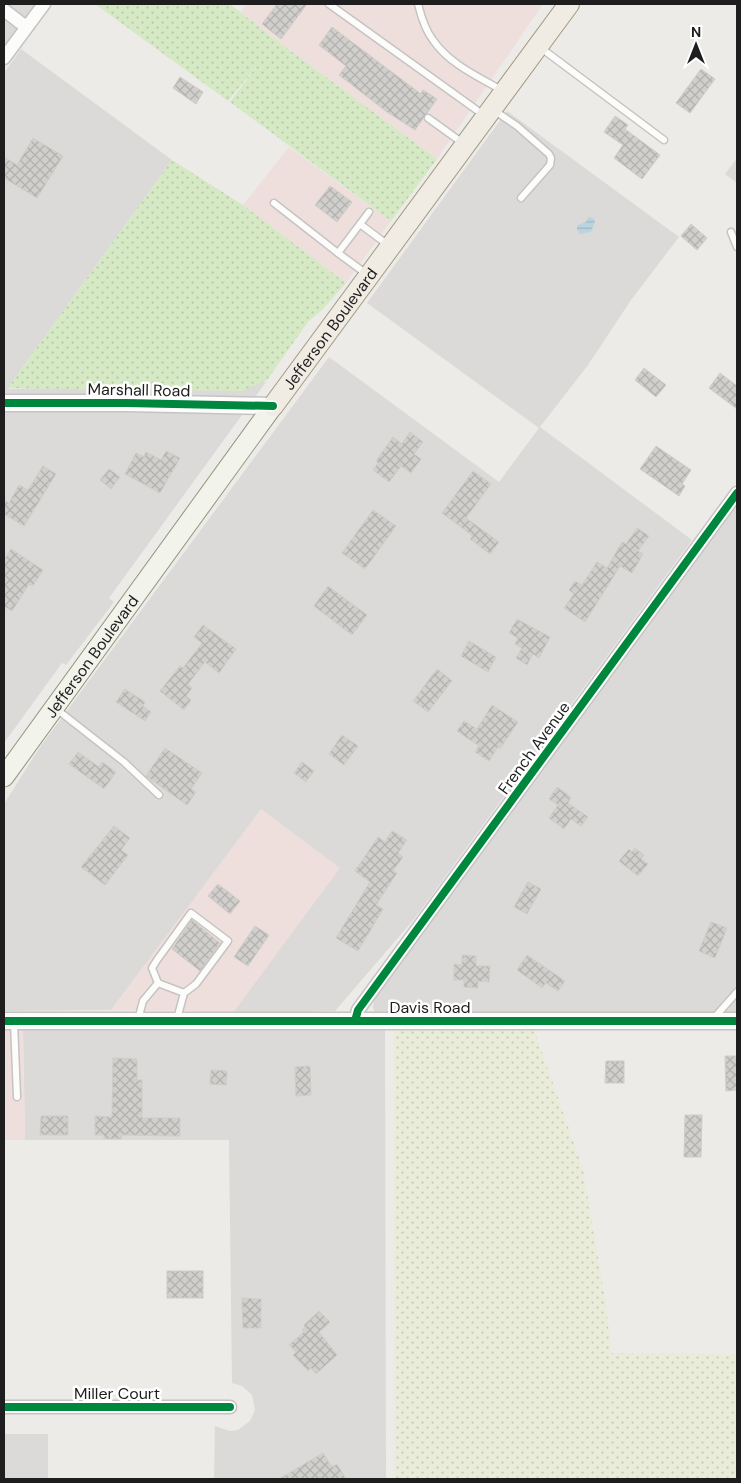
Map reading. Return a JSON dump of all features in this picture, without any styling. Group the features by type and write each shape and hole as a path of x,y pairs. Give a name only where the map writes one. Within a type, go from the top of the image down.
{"main road":[{"name":"Jefferson Boulevard","path":"4,777 569,4"}],"street":[{"path":"4,58 44,4"},
{"path":"4,10 26,27"},
{"name":"Marshall Road","path":"4,403 126,402 270,411"},
{"name":"French Avenue","path":"355,1021 358,1010 737,493"},
{"name":"Davis Road","path":"9,1021 737,1021"},
{"name":"Miller Court","path":"4,1407 230,1407"}],"lane":[{"path":"329,4 489,113 517,126 549,154 551,158 550,165 522,198"},
{"path":"418,4 422,20 432,40 440,49 464,68 504,91"},
{"path":"538,46 664,140"},
{"path":"428,118 465,145"},
{"path":"274,203 370,276"},
{"path":"338,253 369,212"},
{"path":"360,224 390,247"},
{"path":"731,232 737,247"},
{"path":"54,708 124,762 159,795"},
{"path":"158,984 152,968 191,913 228,941 196,984 184,993 176,1021"},
{"path":"158,984 184,993"},
{"path":"137,1021 143,1002 158,984"},
{"path":"711,1021 737,992"},
{"path":"9,1021 17,1097"}],"shaded area":[{"path":"4,4 40,4 4,53"},
{"path":"246,4 543,4 437,159 241,12"},
{"path":"21,49 172,160 10,385 9,389 266,382 109,598 114,602 66,665 62,663 4,743 4,73"},
{"path":"507,111 679,237 631,300 588,365 540,427 692,540 415,918 335,1011 232,1014 339,868 261,810 111,1010 4,1011 4,804 40,747 329,357 499,482 539,428 367,303"},
{"path":"289,147 391,221 346,283 243,205"},
{"path":"737,158 737,183 725,174"},
{"path":"737,499 737,1013 375,1013 373,1008 374,1000"},
{"path":"261,809 340,868 232,1014 187,1011 111,1010"},
{"path":"4,1028 23,1028 25,1140 4,1140"},
{"path":"23,1028 385,1029 386,1479 214,1479 215,1426 230,1431 238,1430 250,1421 255,1410 252,1395 242,1386 232,1383 229,1140 25,1140"},
{"path":"4,1434 48,1434 48,1479 4,1479"}],"green space":[{"path":"95,4 230,4 437,159 391,221 230,102 259,63 228,101"},
{"path":"172,160 243,205 346,283 323,309 308,322 267,380 242,391 9,388 10,385"},
{"path":"394,1029 534,1029 583,1169 606,1305 611,1353 737,1354 737,1479 395,1479"}],"water":[{"path":"588,217 594,218 595,222 591,232 580,234 577,230 577,225 586,222"}],"building":[{"path":"277,4 307,4 281,39 262,24"},
{"path":"332,27 421,94 423,90 437,99 415,130 387,112 339,75 346,66 319,45"},
{"path":"701,69 715,79 690,113 676,103"},
{"path":"180,77 203,92 196,104 173,88"},
{"path":"615,116 628,125 625,129 660,155 642,179 614,158 623,145 604,132"},
{"path":"33,138 63,156 37,198 4,178 4,157 17,165"},
{"path":"330,186 352,202 337,222 315,205"},
{"path":"691,224 707,238 697,250 681,236"},
{"path":"644,368 666,385 656,397 635,380"},
{"path":"720,373 737,386 737,409 709,388"},
{"path":"410,432 423,442 414,454 421,459 411,473 401,466 389,482 373,470 378,463 376,461 393,437 402,444"},
{"path":"656,446 691,470 682,484 685,486 679,496 640,469"},
{"path":"166,451 180,458 160,493 125,474 136,453 144,457 146,452 161,460"},
{"path":"43,466 56,474 24,526 4,514 4,500 9,503 19,485 28,490"},
{"path":"109,469 120,477 111,489 100,480"},
{"path":"473,471 491,484 466,518 499,542 490,554 470,539 473,536 442,513"},
{"path":"373,510 396,526 365,569 342,553"},
{"path":"637,528 649,536 638,551 643,554 632,573 620,566 585,622 564,608 574,594 569,590 575,581 582,585 597,562 607,568 622,542 626,544"},
{"path":"11,549 43,570 33,586 29,584 12,611 4,606 4,560"},
{"path":"328,586 367,615 352,635 314,606"},
{"path":"517,619 550,637 539,658 533,654 527,665 516,658 522,648 515,644 518,638 509,633"},
{"path":"203,625 236,649 219,673 205,662 188,684 192,688 186,696 191,700 184,710 160,691 180,666 183,668 202,643 194,637"},
{"path":"469,641 496,657 488,672 461,656"},
{"path":"437,669 452,681 428,712 413,701"},
{"path":"125,689 145,702 143,706 151,712 145,721 116,702"},
{"path":"492,705 518,722 500,749 498,747 489,761 475,752 479,746 457,731 464,721 477,729"},
{"path":"342,735 358,746 344,765 329,754"},
{"path":"165,748 202,773 191,789 196,792 187,805 146,776"},
{"path":"78,752 99,767 102,762 116,772 104,789 69,764"},
{"path":"302,762 314,771 306,782 294,773"},
{"path":"557,787 571,797 568,803 588,817 581,826 571,819 564,829 549,818 558,805 549,799"},
{"path":"114,826 130,838 121,850 128,855 105,885 81,867"},
{"path":"392,831 407,840 398,853 403,857 393,871 397,873 376,905 383,909 358,951 336,938 370,882 355,871 378,837 385,842"},
{"path":"635,848 644,855 641,859 648,864 638,876 619,861 629,849 632,852"},
{"path":"528,882 541,889 527,914 514,907"},
{"path":"218,884 240,901 230,914 208,896"},
{"path":"192,920 220,943 200,971 172,949"},
{"path":"711,922 727,928 715,958 699,951"},
{"path":"255,926 269,935 248,966 234,957"},
{"path":"462,955 476,956 476,966 490,966 489,982 478,981 478,988 464,987 464,980 454,980 454,964 462,965"},
{"path":"527,955 565,981 558,991 546,983 542,988 517,970"},
{"path":"725,1056 737,1056 737,1090 726,1091"},
{"path":"113,1058 137,1059 137,1080 142,1080 142,1118 180,1118 180,1136 122,1135 121,1139 104,1139 104,1135 95,1135 95,1116 112,1117"},
{"path":"606,1061 624,1061 624,1083 605,1083"},
{"path":"310,1066 311,1095 296,1096 295,1067"},
{"path":"211,1070 227,1071 226,1085 210,1084"},
{"path":"685,1115 702,1115 701,1157 684,1157"},
{"path":"41,1116 68,1116 68,1135 40,1135"},
{"path":"167,1271 203,1271 203,1298 167,1298"},
{"path":"242,1298 261,1299 261,1328 243,1328"},
{"path":"319,1311 330,1322 319,1332 337,1355 316,1374 311,1368 308,1371 293,1355 296,1352 289,1345 304,1332 302,1330 305,1327 304,1325"},
{"path":"323,1453 332,1467 337,1464 346,1479 279,1479"}],"cycle path":[{"path":"4,403 273,406"},
{"path":"355,1021 358,1010 737,493"},
{"path":"4,1021 737,1021"},
{"path":"4,1407 230,1407"}]}
